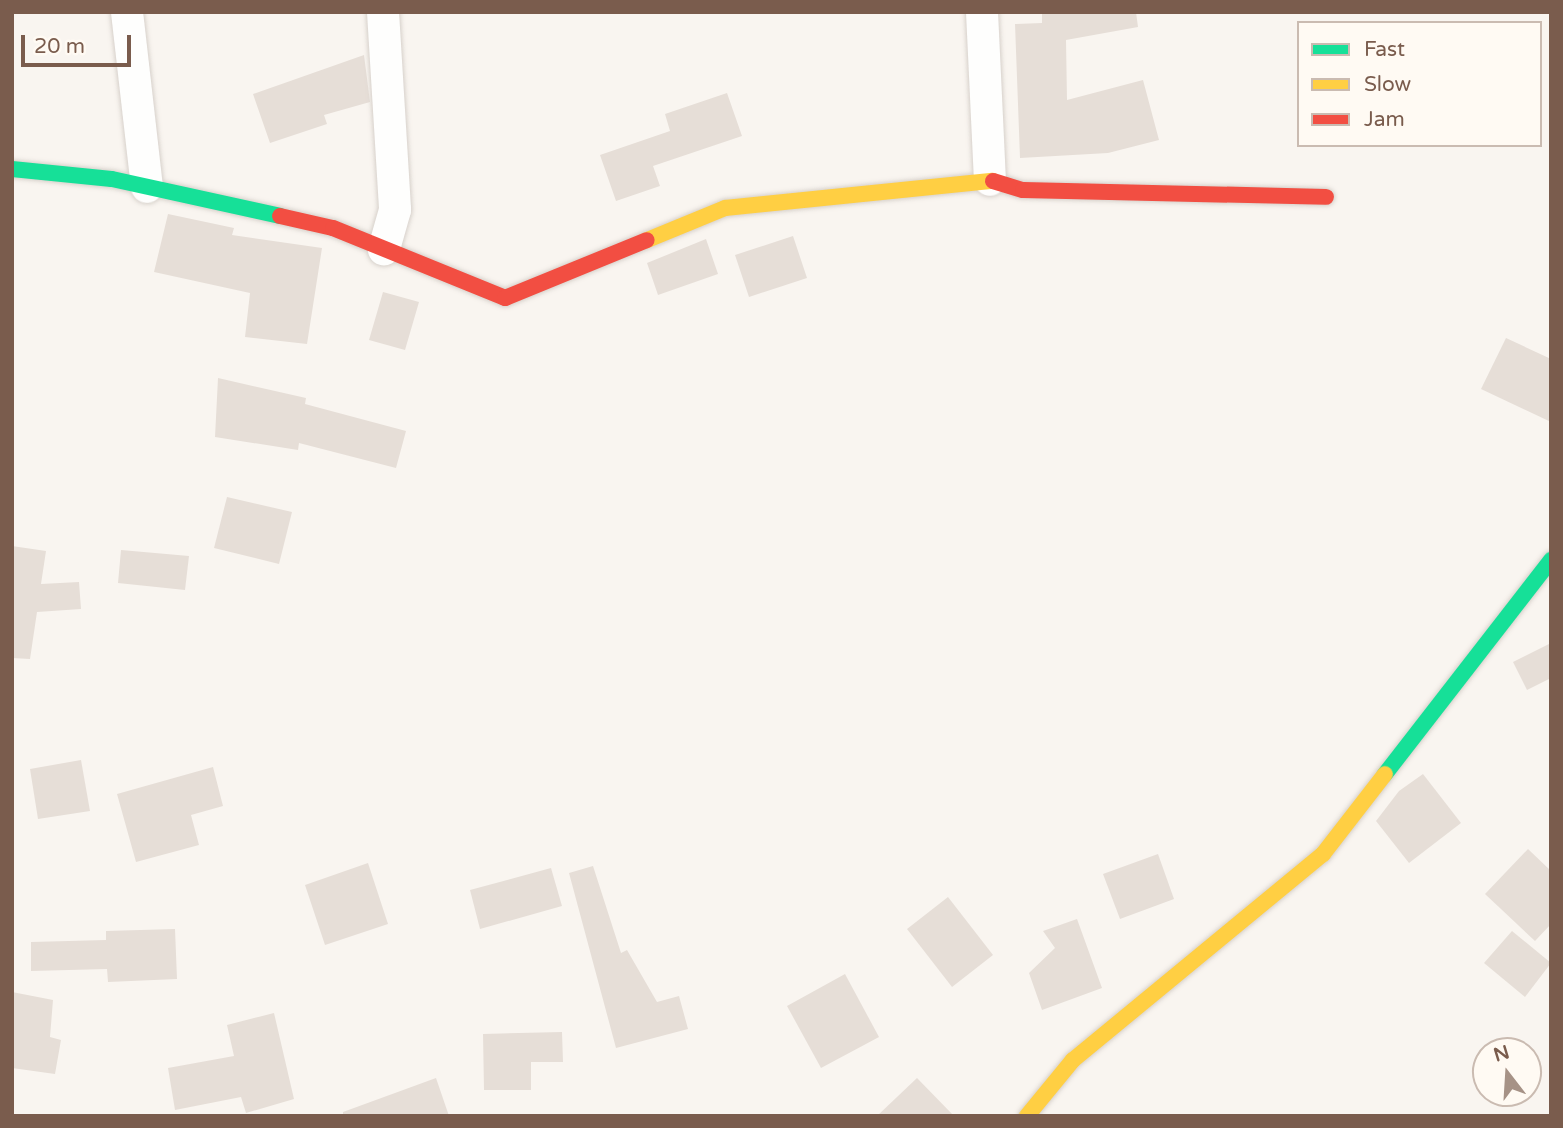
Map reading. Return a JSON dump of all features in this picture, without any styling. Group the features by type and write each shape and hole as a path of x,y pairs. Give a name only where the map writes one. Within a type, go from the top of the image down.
{"street":[{"path":"127,12 147,187"},
{"path":"383,12 395,209 384,249"},
{"path":"982,12 990,180"},
{"path":"12,169 147,187 333,228 505,298 725,208 990,180 1023,190 1326,197"},
{"path":"1027,1116 1073,1060 1323,854 1551,560"}],"building":[{"path":"1042,12 1136,12 1138,27 1066,40 1067,100 1143,80 1159,140 1108,153 1020,158 1015,24 1042,23"},
{"path":"364,55 370,102 324,115 327,124 270,143 253,94"},
{"path":"727,93 742,136 653,166 660,186 616,201 600,155 670,131 665,114"},
{"path":"168,214 234,228 232,235 322,248 307,344 245,337 250,293 154,272"},
{"path":"793,236 807,278 749,297 735,255"},
{"path":"706,239 718,274 658,295 647,263"},
{"path":"383,292 419,302 405,350 369,340"},
{"path":"1506,338 1551,359 1551,422 1481,389"},
{"path":"218,378 306,398 305,404 406,431 396,468 299,443 298,450 215,437"},
{"path":"227,497 292,512 279,564 214,548"},
{"path":"12,546 46,551 41,584 79,582 81,609 37,612 30,659 12,658"},
{"path":"121,550 189,556 185,590 118,583"},
{"path":"1551,643 1551,678 1527,690 1513,662"},
{"path":"81,760 90,811 38,819 30,769"},
{"path":"213,767 223,806 191,815 199,845 136,862 117,794"},
{"path":"1423,774 1461,823 1409,863 1376,821 1399,791"},
{"path":"1528,849 1551,871 1551,924 1535,941 1485,894"},
{"path":"1158,854 1174,899 1120,919 1103,874"},
{"path":"368,863 388,924 325,945 305,885"},
{"path":"593,866 621,953 627,950 657,1002 679,996 688,1029 616,1048 569,873"},
{"path":"551,868 562,906 480,929 470,890"},
{"path":"948,897 993,955 952,987 907,929"},
{"path":"1077,919 1102,988 1042,1010 1029,973 1055,948 1043,931"},
{"path":"175,929 177,979 108,982 107,969 31,971 31,942 106,940 106,931"},
{"path":"1512,931 1551,963 1525,997 1484,963"},
{"path":"845,974 879,1037 821,1068 787,1006"},
{"path":"12,992 53,1000 50,1037 61,1040 55,1074 12,1068"},
{"path":"274,1013 294,1099 246,1113 241,1097 175,1110 168,1068 234,1056 227,1025"},
{"path":"562,1032 563,1062 531,1062 531,1090 484,1090 483,1034"},
{"path":"436,1078 449,1116 343,1116 343,1112"},
{"path":"917,1078 954,1116 877,1116"}],"traffic: fast":[{"path":"12,169 112,179 280,216"},
{"path":"1385,774 1551,560"}],"traffic: slow":[{"path":"647,240 725,208 993,181"},
{"path":"1027,1116 1073,1060 1323,854 1385,774"}],"traffic: jam":[{"path":"993,181 1023,190 1326,197"},
{"path":"280,216 333,228 505,298 647,240"}]}
